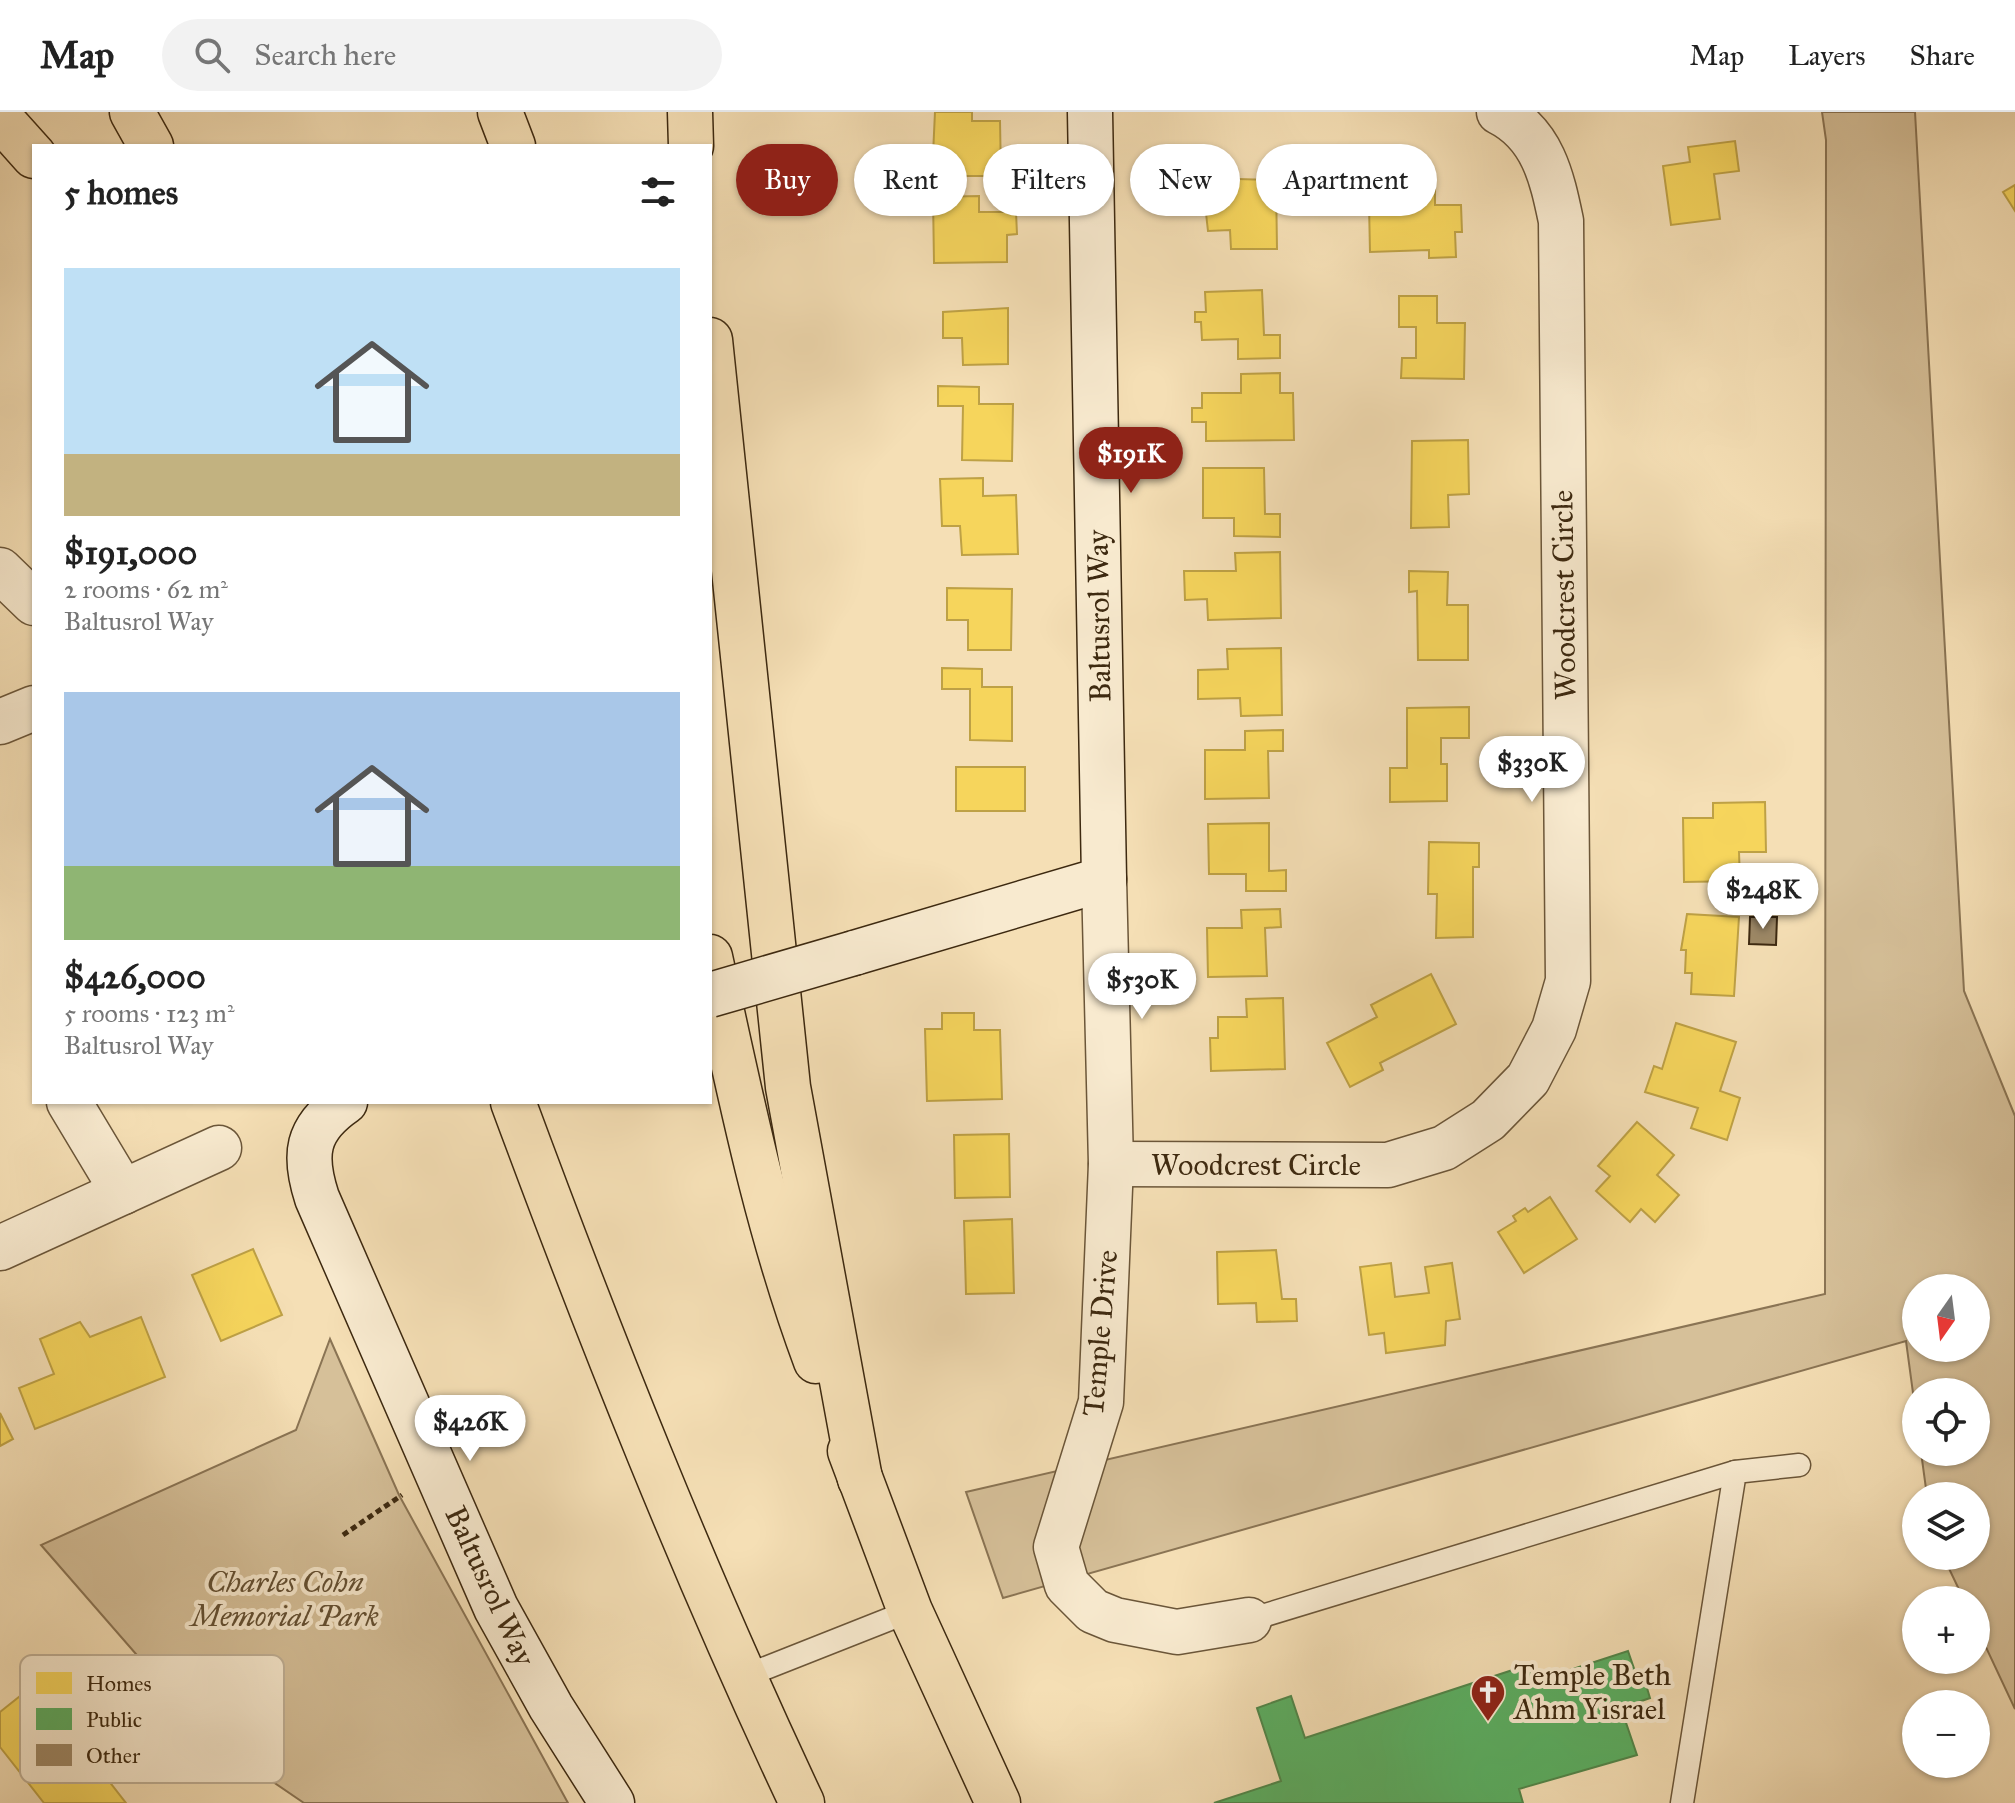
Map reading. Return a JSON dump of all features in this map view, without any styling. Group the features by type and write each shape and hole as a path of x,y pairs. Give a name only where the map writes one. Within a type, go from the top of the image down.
{"highway":[{"path":"132,112 150,144"},
{"path":"500,112 512,144"},
{"path":"690,112 691,144"},
{"path":"0,118 32,154"},
{"path":"712,359 788,1087 860,1479"},
{"path":"712,966 752,1145 790,1291 910,1611 998,1803"},
{"path":"514,1104 637,1428 743,1677 802,1803"}],"street":[{"name":"Baltusrol Way","path":"1090,112 1111,1164"},
{"name":"Woodcrest Circle","path":"1111,1164 1388,1165 1416,1157 1444,1148 1488,1120 1528,1079 1554,1029 1568,981 1561,221 1550,170 1532,138 1499,112"},
{"path":"0,570 32,601"},
{"path":"0,722 32,709"},
{"path":"712,994 1104,879"},
{"path":"70,1104 123,1192"},
{"name":"Baltusrol Way","path":"342,1104 325,1117 309,1151 309,1172 317,1198 496,1608 551,1707 612,1803"},
{"path":"0,1248 219,1148"},
{"name":"Temple Drive","path":"1111,1164 1101,1402 1056,1547 1067,1585 1093,1611 1138,1626 1177,1632 1249,1620"}],"lane":[{"path":"1249,1620 1735,1472 1799,1465"},
{"path":"1682,1803 1735,1472"},
{"path":"743,1677 910,1611"}],"path":[{"path":"343,1535 406,1492"}],"green space":[{"path":"1822,112 1915,112 1964,991 2015,1116 2015,1709 1990,1656 1990,1586 1957,1586 1950,1570 1990,1570 1990,1482 1925,1482 1923,1466 1990,1466 1990,1378 1911,1378 1909,1362 1990,1362 1990,1274 1902,1274 1902,1342 1003,1598 966,1492 1825,1294 1826,140"},
{"name":"Charles Cohn Memorial Park","path":"330,1339 399,1495 568,1803 304,1803 275,1783 284,1783 284,1655 137,1655 41,1545 296,1430"}],"building: Homes":[{"path":"935,112 972,112 972,121 1000,121 1000,144 983,144 983,176 967,176 967,144 934,144"},
{"path":"1735,141 1739,171 1714,174 1720,219 1671,225 1663,166 1690,162 1688,147"},
{"path":"1240,179 1256,179 1256,216 1277,216 1277,249 1231,249 1230,230 1208,231 1206,216 1240,216"},
{"path":"2015,185 2015,211 2003,192"},
{"path":"967,196 979,196 979,212 983,212 983,216 1016,216 1017,234 1007,235 1007,262 934,263 933,216 967,216"},
{"path":"1437,205 1461,205 1462,232 1455,232 1456,257 1429,258 1429,250 1370,252 1369,216 1437,216"},
{"path":"1262,290 1264,335 1280,335 1280,358 1238,359 1238,339 1202,340 1201,322 1195,322 1195,312 1206,312 1205,292"},
{"path":"1399,296 1437,296 1437,323 1465,323 1464,379 1401,378 1402,358 1416,358 1416,327 1399,327"},
{"path":"1008,308 1008,364 963,365 962,338 943,338 943,312"},
{"path":"1280,373 1280,393 1293,393 1294,440 1206,441 1206,422 1192,422 1192,408 1202,408 1202,393 1241,393 1241,374"},
{"path":"938,386 979,387 979,404 1013,404 1012,461 962,460 963,406 938,406"},
{"path":"1468,440 1469,494 1448,495 1449,527 1411,528 1412,441"},
{"path":"1203,468 1264,468 1265,514 1280,514 1280,537 1234,536 1234,518 1203,518"},
{"path":"983,478 983,496 1016,495 1018,554 962,555 960,526 942,526 940,479"},
{"path":"1280,552 1281,618 1208,620 1207,599 1185,600 1184,571 1236,571 1235,553"},
{"path":"1409,571 1448,572 1447,605 1468,605 1468,660 1418,660 1417,591 1409,592"},
{"path":"947,588 1012,589 1011,650 968,650 968,620 947,620"},
{"path":"1281,648 1282,715 1241,716 1240,698 1198,699 1198,670 1228,669 1227,649"},
{"path":"942,668 982,669 982,687 1012,687 1012,741 970,740 970,689 942,689"},
{"path":"1469,707 1469,738 1441,738 1441,764 1447,764 1447,801 1390,802 1390,768 1407,768 1407,708"},
{"path":"1283,730 1283,751 1268,751 1269,798 1205,799 1205,750 1245,750 1245,731"},
{"path":"956,767 1025,767 1025,811 956,811"},
{"path":"1765,802 1766,852 1739,852 1740,881 1684,882 1683,818 1713,818 1713,803"},
{"path":"1269,823 1269,871 1286,870 1286,891 1246,891 1246,874 1209,874 1208,824"},
{"path":"1429,842 1479,843 1479,867 1473,867 1473,937 1436,938 1437,894 1428,894"},
{"path":"1280,909 1281,927 1265,928 1267,976 1208,977 1207,928 1242,928 1241,910"},
{"path":"1687,914 1739,917 1734,996 1691,994 1692,973 1685,973 1686,950 1681,950"},
{"path":"1431,974 1456,1024 1380,1063 1383,1070 1350,1087 1327,1043 1377,1017 1371,1005"},
{"path":"1283,998 1285,1069 1211,1071 1210,1038 1218,1038 1218,1017 1247,1017 1246,999"},
{"path":"942,1013 974,1013 974,1030 1000,1030 1002,1099 927,1101 925,1029 942,1029"},
{"path":"1676,1023 1736,1042 1720,1091 1740,1098 1727,1140 1691,1128 1698,1108 1645,1092 1654,1066 1662,1069"},
{"path":"1637,1122 1674,1155 1657,1175 1679,1195 1655,1222 1641,1209 1630,1222 1596,1191 1610,1176 1598,1166"},
{"path":"1009,1134 1010,1197 955,1198 954,1135"},
{"path":"1550,1197 1577,1239 1524,1273 1498,1232 1516,1221 1513,1216 1525,1208 1528,1212"},
{"path":"1012,1219 1014,1293 966,1294 964,1221"},
{"path":"253,1249 282,1315 221,1341 192,1275"},
{"path":"1276,1250 1282,1299 1296,1299 1297,1321 1257,1322 1256,1303 1218,1304 1217,1252"},
{"path":"1391,1263 1395,1297 1429,1293 1425,1267 1452,1263 1460,1319 1446,1321 1445,1345 1386,1353 1384,1333 1369,1335 1360,1267"},
{"path":"141,1317 165,1377 35,1429 19,1388 54,1374 40,1339 80,1322 90,1337"},
{"path":"0,1413 13,1439 0,1446"},
{"path":"20,1696 20,1772 0,1747 0,1712"},
{"path":"28,1783 110,1783 126,1803 44,1803"}],"building: Public":[{"name":"Temple Beth Ahm Yisrael","path":"1628,1651 1638,1680 1644,1678 1650,1698 1621,1708 1637,1755 1519,1789 1523,1803 1214,1803 1281,1781 1257,1708 1291,1696 1305,1738 1528,1665 1533,1682"}],"building: Other":[{"path":"1750,917 1777,917 1776,945 1749,944"}],"place":[{"name":"Temple Beth Ahm Yisrael","path":"1488,1723"}]}
